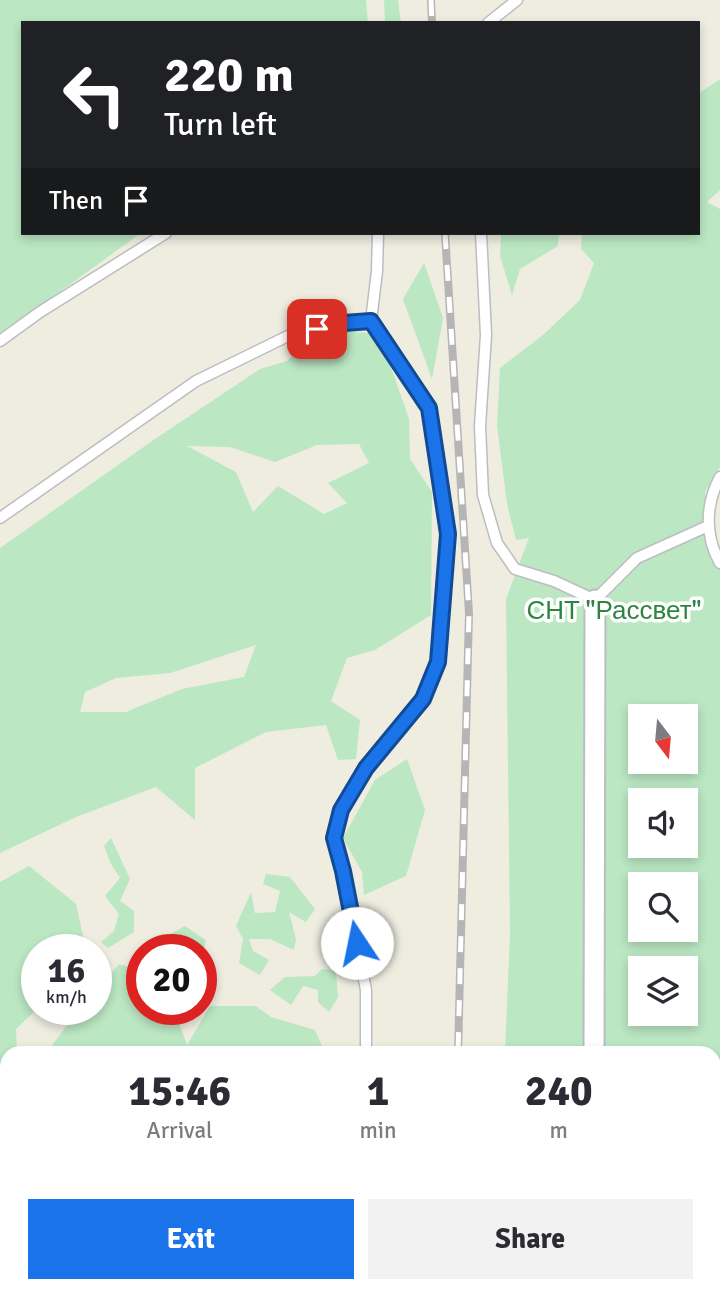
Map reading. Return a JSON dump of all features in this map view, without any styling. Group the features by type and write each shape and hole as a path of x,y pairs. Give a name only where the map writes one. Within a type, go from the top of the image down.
{"street":[{"path":"594,600 594,1046"}],"lane":[{"path":"491,21 517,0"},
{"path":"0,341 40,312 163,235"},
{"path":"366,1046 366,990 334,838 341,810 366,768 423,699 438,662 448,534 429,408 371,321 378,235"},
{"path":"481,235 486,335 480,426 483,495 497,543 515,569 554,581 594,600 637,558 708,526"},
{"path":"0,518 196,381 290,335 344,323 371,321"},
{"path":"720,477 711,494 708,526 713,550 720,564"}],"green space":[{"path":"0,0 366,0 368,21 21,21 21,235 138,235 0,335"},
{"path":"384,0 398,0 401,21 385,21"},
{"name":"СНТ \"Рассвет\"","path":"720,79 720,190 707,202 720,209 720,467 705,492 716,554 720,555 720,1046 505,1046 510,933 506,599 529,538 516,540 507,504 497,425 500,368 543,335 580,300 594,263 581,249 582,235 700,235 700,93"},
{"path":"501,235 559,235 558,246 520,269 512,295 500,256"},
{"path":"424,263 443,318 432,379 403,299"},
{"path":"345,331 368,333 389,361 409,419 410,459 432,492 431,615 375,650 347,658 331,701 360,720 356,759 338,760 326,725 266,732 195,768 195,820 156,787 76,817 0,853 0,548 260,369 287,361 301,348","holes":["359,444 369,463 328,483 347,503 324,514 278,486 253,512 236,472 187,446 230,447 275,462 317,445","256,645 244,677 182,689 126,712 80,712 85,692 116,678 170,673"]},
{"path":"407,759 425,810 406,876 364,895 362,872 343,838 375,780"},
{"path":"111,838 130,879 120,901 134,911 134,932 126,934 126,937 112,946 110,934 119,914 105,896 120,878 104,846"},
{"path":"29,866 76,904 83,934 21,934 21,1024 16,1029 17,1046 0,1046 0,882"},
{"path":"266,874 290,877 315,909 306,922 289,912 296,939 294,950 270,939 249,939 253,951 269,960 260,975 239,963 243,939 236,926 251,892 255,913 275,912 280,891 263,884"},
{"path":"185,926 197,934 170,934"},
{"path":"119,964 126,966 126,1025 180,1025 187,1045 199,1025 217,1025 217,1006 256,1006 271,1017 315,1030 322,1046 52,1046 67,1025 112,1025 112,973"},
{"path":"322,969 336,970 338,997 329,1012 318,1002 318,990 303,986 291,1005 270,990 285,977 315,976"}],"railway":[{"path":"431,0 432,21"},
{"path":"445,235 469,613 458,1046"}],"route":[{"path":"317,329 371,321 429,408 448,534 438,662 423,699 366,768 341,810 334,838 357,943"}]}
